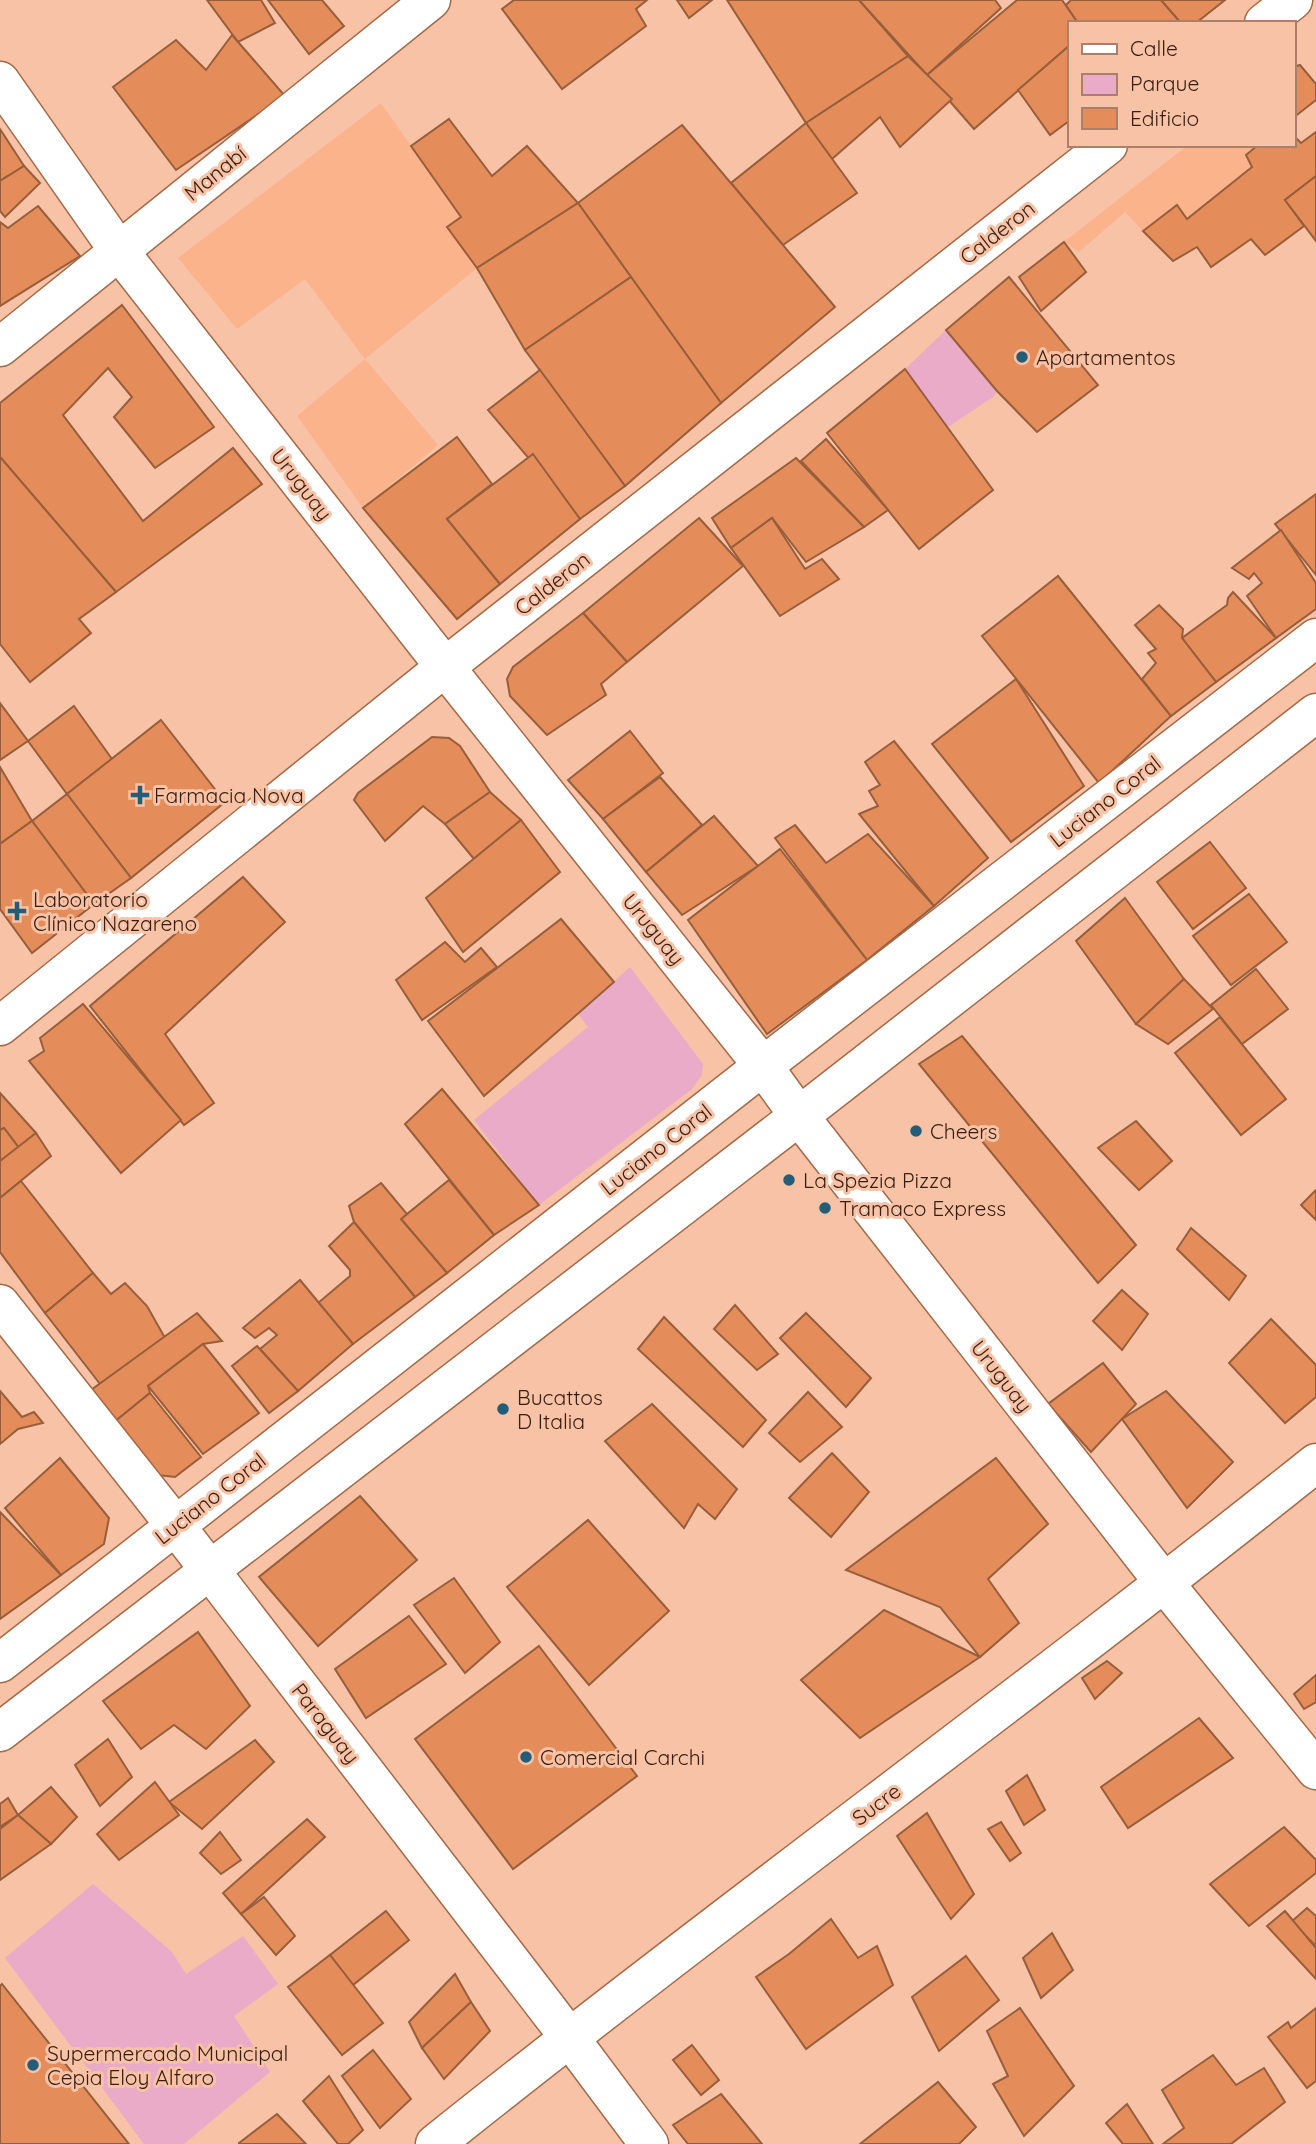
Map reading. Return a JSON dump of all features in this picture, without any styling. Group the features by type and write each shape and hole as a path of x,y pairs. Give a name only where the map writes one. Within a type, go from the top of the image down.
{"street":[{"name":"Manabí","path":"0,347 431,0"},
{"path":"1267,21 1293,0"},
{"path":"1302,0 1316,20"},
{"name":"Uruguay","path":"0,80 119,251 445,667 763,1066 799,1116 1165,1584 1316,1770"},
{"name":"Calderon","path":"0,1026 445,667 1105,147"},
{"name":"Luciano Coral","path":"0,1663 763,1066 1316,638"},
{"path":"0,1732 799,1116 1316,712"},
{"name":"Paraguay","path":"0,1304 175,1525 649,2144"},
{"name":"Sucre","path":"435,2144 569,2037 1165,1584 1316,1463"}],"shaded area":[{"path":"381,103 461,217 447,228 477,268 365,359 305,279 237,329 178,258"},
{"path":"1185,147 1256,147 1246,155 1252,167 1187,219 1177,205 1148,230 1143,231 1125,212 1079,252 1064,242"},
{"path":"365,359 438,445 363,508 297,416"}],"green space":[{"path":"946,330 997,391 993,397 948,427 905,369"},
{"path":"630,967 703,1064 702,1075 692,1089 539,1205 474,1120 588,1027 578,1014"},
{"path":"93,1884 172,1952 186,1974 243,1936 278,1984 234,2016 270,2072 184,2144 144,2144 5,1958"}],"building":[{"path":"207,0 261,0 275,23 238,42"},
{"path":"268,0 322,0 344,26 309,54"},
{"path":"514,0 647,0 636,9 646,26 562,89 502,9"},
{"path":"677,0 712,0 689,18"},
{"path":"727,0 859,0 908,56 806,123"},
{"path":"859,0 995,0 1001,8 927,75"},
{"path":"1017,0 1062,0 1077,21 1068,21 1068,47 974,129 927,75"},
{"path":"1071,0 1161,0 1179,21 1077,21 1066,5"},
{"path":"1161,0 1225,0 1199,21 1179,21"},
{"path":"232,35 285,96 176,170 113,87 176,40 206,70"},
{"path":"1068,47 1068,122 1050,135 1018,90"},
{"path":"908,56 952,99 900,147 880,117 832,159 806,123"},
{"path":"1300,65 1316,84 1316,100 1295,116 1295,66"},
{"path":"449,119 492,176 527,146 578,203 477,268 447,227 461,217 411,146"},
{"path":"806,123 857,193 783,245 731,183"},
{"path":"682,125 835,307 721,403 578,203"},
{"path":"0,129 24,166 0,181"},
{"path":"1316,132 1316,176 1285,200 1304,226 1265,255 1251,239 1211,267 1197,247 1173,261 1143,231 1177,205 1187,219 1252,167 1246,155 1256,147 1295,147 1295,137 1301,143"},
{"path":"24,166 40,183 5,217 0,211 0,181"},
{"path":"1316,176 1316,241 1285,200"},
{"path":"578,203 631,277 525,350 477,268"},
{"path":"38,206 80,256 0,306 0,222 8,228"},
{"path":"1064,242 1086,272 1041,311 1019,277"},
{"path":"631,277 721,403 625,486 525,350"},
{"name":"Apartamentos","path":"1009,277 1098,385 1037,432 997,391 946,330"},
{"path":"122,305 214,427 155,468 114,417 132,397 108,368 63,415 143,521 233,448 262,484 116,592 0,457 0,403"},
{"path":"905,369 993,490 919,549 827,433"},
{"path":"540,370 625,486 580,519 488,410"},
{"path":"457,437 492,484 447,519 500,584 457,619 363,508"},
{"path":"826,439 888,510 864,527 801,461"},
{"path":"533,454 580,519 500,584 447,519"},
{"path":"0,457 116,592 79,619 91,633 30,682 0,644"},
{"path":"796,458 864,527 806,562 772,518 731,548 712,518"},
{"path":"1316,494 1316,575 1275,524"},
{"path":"699,518 743,566 627,662 583,613"},
{"path":"772,518 805,569 822,559 839,579 780,616 731,548"},
{"path":"1281,530 1316,583 1316,609 1276,638 1247,596 1262,583 1254,573 1249,579 1232,568"},
{"path":"1058,576 1171,716 1099,783 982,636"},
{"path":"1233,592 1276,638 1216,682 1182,638 1227,605"},
{"path":"1159,605 1183,629 1182,638 1216,682 1171,716 1142,679 1156,663 1148,653 1156,649 1135,625"},
{"path":"583,613 627,662 601,684 606,695 547,735 510,696 507,679 513,667"},
{"path":"1016,679 1084,786 1011,842 932,744"},
{"path":"0,703 28,741 0,760"},
{"path":"74,706 112,759 67,794 28,741"},
{"path":"161,720 225,802 131,878 67,794"},
{"path":"630,731 663,773 603,819 568,780"},
{"path":"432,737 449,738 460,746 490,792 445,824 423,806 385,841 354,800 358,793"},
{"path":"894,741 988,858 934,906 859,814 878,806 869,791 880,785 865,762"},
{"path":"0,767 32,821 0,844"},
{"path":"660,777 702,825 646,872 603,819"},
{"path":"490,792 521,820 474,859 445,824"},
{"path":"67,794 131,878 94,904 32,821"},
{"path":"714,816 758,866 682,915 646,872"},
{"path":"521,820 560,872 463,952 426,898"},
{"path":"32,821 94,904 32,953 0,909 0,844"},
{"path":"795,825 826,863 868,834 934,906 867,960 775,838"},
{"path":"1210,842 1246,888 1193,929 1157,882"},
{"path":"780,849 867,960 767,1034 688,920"},
{"path":"243,877 285,922 165,1034 214,1103 184,1125 90,1006"},
{"path":"1249,894 1287,942 1231,985 1193,936"},
{"path":"1125,898 1184,979 1136,1024 1076,941"},
{"path":"561,919 614,982 484,1096 428,1021"},
{"path":"445,942 465,962 481,948 497,967 422,1020 396,980"},
{"path":"1256,969 1288,1009 1242,1044 1211,1005"},
{"path":"1184,979 1213,1009 1168,1044 1136,1024"},
{"path":"83,1004 181,1120 121,1173 29,1061 44,1051 40,1038"},
{"path":"1220,1017 1286,1099 1241,1135 1175,1053"},
{"path":"962,1036 1136,1245 1098,1283 919,1064"},
{"path":"442,1089 539,1205 494,1235 405,1124"},
{"path":"0,1093 36,1133 19,1148 4,1128 0,1130"},
{"path":"1136,1121 1172,1161 1139,1190 1098,1148"},
{"path":"4,1128 19,1148 0,1161 0,1130"},
{"path":"36,1133 51,1156 0,1198 0,1161"},
{"path":"449,1180 494,1235 447,1273 401,1219"},
{"path":"21,1181 93,1273 45,1313 0,1252 0,1198"},
{"path":"381,1183 407,1214 401,1219 447,1273 415,1297 354,1222 349,1206"},
{"path":"1316,1190 1316,1220 1301,1205"},
{"path":"354,1222 415,1297 353,1344 318,1303 350,1276 350,1270 329,1246"},
{"path":"1191,1228 1246,1276 1229,1300 1177,1249"},
{"path":"93,1273 111,1294 125,1283 147,1306 165,1338 100,1384 45,1313"},
{"path":"300,1280 353,1344 298,1391 260,1349 277,1335 269,1328 255,1338 243,1328"},
{"path":"1122,1290 1148,1314 1122,1350 1093,1321"},
{"path":"735,1305 778,1354 757,1370 714,1329"},
{"path":"197,1313 222,1341 203,1344 148,1386 150,1393 113,1423 91,1390"},
{"path":"806,1313 871,1378 846,1407 780,1338"},
{"path":"664,1317 766,1420 743,1447 638,1349"},
{"path":"1271,1319 1316,1365 1316,1397 1285,1423 1229,1363"},
{"path":"203,1344 259,1413 203,1454 148,1386"},
{"path":"257,1346 298,1391 269,1413 232,1366"},
{"path":"1103,1363 1136,1404 1091,1452 1048,1404"},
{"path":"0,1391 22,1417 34,1412 43,1423 18,1429 0,1444"},
{"path":"1166,1391 1233,1462 1187,1508 1122,1419"},
{"path":"808,1392 842,1427 800,1462 769,1433"},
{"path":"150,1393 201,1457 175,1477 149,1474 113,1423"},
{"path":"652,1404 737,1489 715,1519 698,1504 684,1528 605,1441"},
{"path":"832,1453 869,1492 831,1537 789,1498"},
{"path":"60,1458 109,1518 104,1544 61,1575 5,1508"},
{"path":"996,1458 1048,1524 988,1579 1019,1623 980,1657 940,1607 846,1570"},
{"path":"360,1496 417,1560 318,1646 259,1577"},
{"path":"0,1512 61,1575 0,1619"},
{"path":"588,1520 669,1611 589,1685 507,1587"},
{"path":"454,1578 500,1642 465,1673 414,1605"},
{"path":"884,1610 980,1657 860,1738 801,1680"},
{"path":"409,1616 446,1664 366,1718 335,1669"},
{"path":"198,1632 250,1706 206,1749 174,1725 141,1749 103,1701"},
{"name":"Comercial Carchi","path":"539,1646 637,1776 513,1869 415,1739"},
{"path":"1107,1661 1122,1673 1095,1699 1082,1678"},
{"path":"1316,1675 1316,1702 1304,1709 1294,1694"},
{"path":"1199,1718 1233,1758 1128,1828 1101,1787"},
{"path":"108,1739 132,1777 100,1806 75,1765"},
{"path":"255,1740 274,1762 202,1829 169,1802"},
{"path":"1027,1775 1045,1810 1024,1825 1006,1791"},
{"path":"155,1782 179,1815 119,1860 97,1834"},
{"path":"51,1787 77,1817 51,1844 18,1815"},
{"path":"8,1798 18,1815 0,1827 0,1804"},
{"path":"927,1813 974,1894 951,1919 897,1836"},
{"path":"18,1815 51,1844 0,1880 0,1829"},
{"path":"307,1819 325,1837 241,1914 223,1893"},
{"path":"1001,1822 1021,1853 1010,1861 988,1829"},
{"path":"1284,1827 1316,1860 1316,1873 1249,1926 1210,1884"},
{"path":"220,1832 241,1860 221,1874 200,1853"},
{"path":"264,1897 295,1936 276,1955 241,1914"},
{"path":"1307,1908 1316,1916 1316,1946 1291,1922"},
{"path":"386,1911 409,1940 353,1985 330,1955"},
{"path":"1285,1911 1316,1948 1316,1979 1267,1926"},
{"path":"831,1919 858,1958 877,1946 893,1985 806,2049 756,1977"},
{"path":"1052,1933 1073,1970 1041,1998 1023,1958"},
{"path":"330,1955 383,2023 342,2055 288,1987"},
{"path":"966,1956 999,2000 939,2051 912,1997"},
{"path":"455,1974 471,2002 422,2048 409,2022"},
{"name":"Supermercado Municipal Cepia Eloy Alfaro","path":"2,1984 129,2144 0,2144"},
{"path":"471,2002 490,2031 444,2079 422,2048"},
{"path":"1020,2008 1074,2086 1024,2136 993,2084 1008,2076 987,2031"},
{"path":"1316,2008 1316,2081 1307,2088 1268,2037 1288,2022 1291,2028"},
{"path":"692,2045 719,2080 701,2095 673,2060"},
{"path":"373,2050 411,2099 380,2128 342,2076"},
{"path":"1213,2055 1236,2085 1264,2068 1285,2102 1231,2144 1163,2144 1184,2128 1162,2090"},
{"path":"329,2076 363,2130 348,2144 338,2144 303,2101"},
{"path":"938,2082 976,2127 959,2144 860,2144"},
{"path":"721,2094 762,2144 688,2144 673,2125"},
{"path":"1127,2104 1153,2144 1123,2144 1106,2123"},
{"path":"277,2114 306,2144 239,2144 239,2143"}],"place":[{"name":"Apartamentos","path":"1022,357"},
{"name":"Farmacia Nova","path":"140,795"},
{"name":"Laboratorio Clínico Nazareno","path":"17,911"},
{"name":"Cheers","path":"916,1131"},
{"name":"La Spezia Pizza","path":"789,1180"},
{"name":"Tramaco Express","path":"825,1208"},
{"name":"Bucattos D Italia","path":"503,1409"},
{"name":"Comercial Carchi","path":"526,1757"},
{"name":"Supermercado Municipal Cepia Eloy Alfaro","path":"33,2065"}]}
